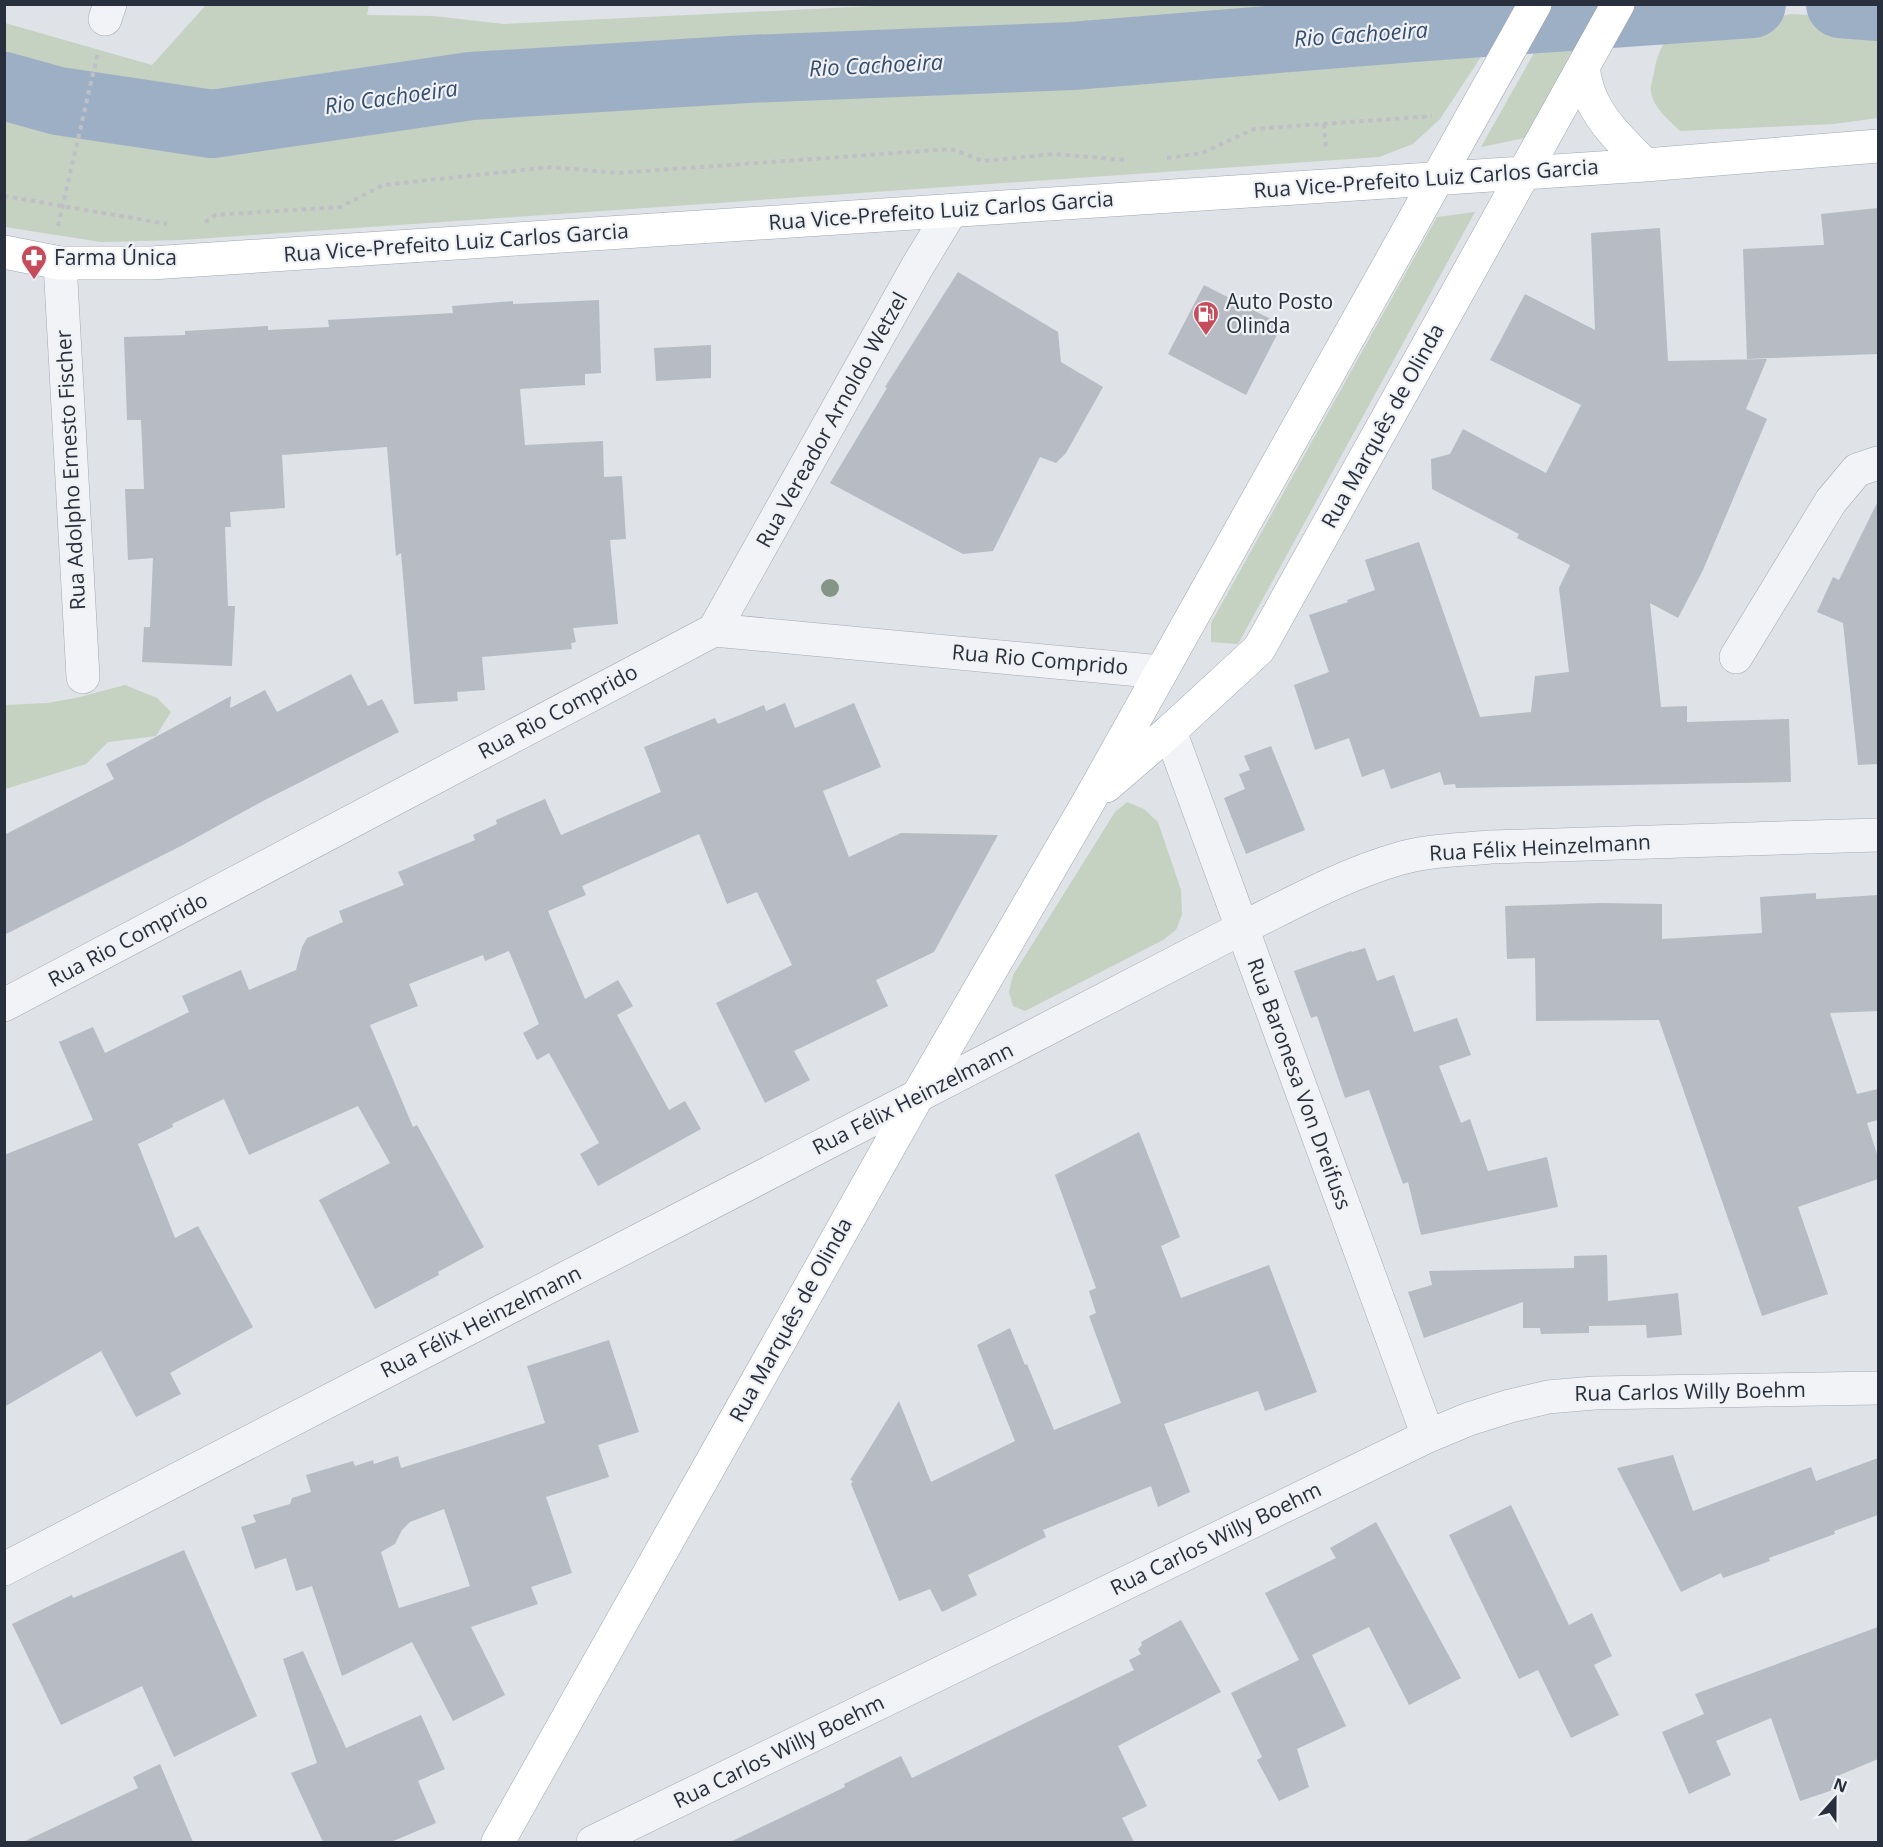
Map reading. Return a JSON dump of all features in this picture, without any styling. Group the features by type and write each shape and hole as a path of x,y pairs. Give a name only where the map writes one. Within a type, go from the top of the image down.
{"main road":[{"name":"Rua Marquês de Olinda","path":"498,1842 916,1097 1089,801 1535,4"},
{"name":"Rua Marquês de Olinda","path":"1089,801 1170,731 1259,649 1618,4"},
{"path":"1584,66 1591,98 1600,115 1645,165"},
{"name":"Rua Vice-Prefeito Luiz Carlos Garcia","path":"4,252 60,263 151,263 1645,165 1878,146"}],"street":[{"name":"Rua Vereador Arnoldo Wetzel","path":"714,630 911,278 951,211"},
{"name":"Rua Adolpho Ernesto Fischer","path":"60,263 83,677"},
{"path":"1736,657 1831,501 1857,470 1878,463"},
{"name":"Rua Rio Comprido","path":"4,1005 714,630 1161,672"},
{"name":"Rua Baronesa Von Dreifuss","path":"1170,731 1428,1436"},
{"name":"Rua Félix Heinzelmann","path":"4,1569 1242,928 1360,872 1401,858 1450,850 1490,847 1878,835"},
{"name":"Rua Carlos Willy Boehm","path":"593,1842 1428,1436 1469,1419 1548,1396 1594,1393 1878,1388"}],"path":[{"path":"62,206 108,12"},
{"path":"1157,159 1202,153 1254,129 1475,112"},
{"path":"196,229 215,215 340,207 383,185 551,167 618,173 951,149 983,161 1054,154 1135,161"},
{"path":"4,196 174,225"}],"green space":[{"path":"913,4 1476,4 1476,24 1504,22 1440,119 1413,144 1379,157 182,240 101,242 5,227 5,23 152,65 206,5 369,5 367,15 433,16 504,24"},
{"path":"1561,5 1599,5 1525,138 1481,147"},
{"path":"1791,14 1860,18 1878,25 1878,118 1833,124 1680,131 1658,108 1652,97 1652,82 1659,54 1666,41 1675,33 1699,26 1752,23"},
{"path":"1475,212 1238,644 1211,642 1211,623 1437,217"},
{"path":"125,685 157,698 171,712 156,736 108,742 86,764 5,789 5,705 47,703"},
{"path":"1127,802 1144,809 1158,822 1181,890 1182,915 1176,930 1163,940 1025,1011 1013,1006 1009,992 1013,975 1115,812"}],"building":[{"path":"1878,208 1878,354 1747,359 1743,249 1824,245 1821,214"},
{"path":"1660,228 1668,361 1767,359 1746,409 1767,419 1703,570 1678,618 1650,603 1661,707 1687,706 1687,722 1789,719 1791,782 1456,788 1455,784 1444,785 1440,772 1391,789 1384,769 1362,777 1349,738 1315,750 1294,685 1329,672 1309,615 1375,590 1365,560 1419,542 1480,717 1531,712 1535,676 1569,672 1559,588 1570,565 1517,538 1519,534 1432,489 1431,459 1450,454 1463,429 1546,473 1581,405 1490,360 1525,294 1595,330 1591,233"},
{"path":"958,272 1058,332 1061,362 1103,387 1066,453 1056,463 1040,457 993,551 963,554 830,483 887,388 885,387"},
{"path":"1204,285 1282,325 1246,395 1168,354"},
{"path":"599,300 601,373 585,374 585,385 520,389 525,445 603,441 604,477 622,476 626,539 610,540 618,624 573,628 576,642 571,643 572,649 482,657 485,690 457,692 458,701 414,704 401,553 396,556 387,447 282,455 285,508 230,512 231,527 225,527 228,606 235,606 232,666 142,662 144,627 150,627 153,558 128,560 125,489 144,489 141,420 127,420 124,337 185,335 185,331 268,326 268,330 329,327 328,320 453,313 452,306 513,301 513,304"},
{"path":"711,345 711,378 656,381 654,348"},
{"path":"1878,501 1878,764 1858,765 1843,623 1817,612 1833,577 1839,580"},
{"path":"351,674 368,706 382,699 399,732 4,935 4,835 114,779 106,764 231,696 230,708 265,690 277,712"},
{"path":"785,703 795,728 854,703 881,767 823,791 849,857 901,833 998,835 934,952 876,980 888,1006 794,1051 810,1080 765,1103 716,1003 792,965 757,892 727,904 699,834 582,886 586,895 548,911 585,999 618,980 633,1006 617,1015 669,1110 685,1101 701,1129 598,1186 580,1154 599,1143 549,1053 537,1060 523,1033 539,1024 509,951 485,961 483,955 409,984 418,1006 370,1025 413,1127 417,1125 484,1247 438,1272 439,1275 375,1309 319,1200 390,1163 358,1106 249,1155 224,1099 172,1124 173,1127 138,1144 175,1238 198,1226 253,1327 170,1373 181,1394 136,1417 101,1351 4,1407 4,1155 93,1120 59,1042 93,1027 105,1053 189,1012 182,996 241,970 249,990 296,970 302,947 307,938 343,922 339,911 404,885 398,872 475,840 473,835 497,824 496,820 545,799 561,835 661,792 644,747 715,718 718,724 764,705 766,711"},
{"path":"1271,746 1305,830 1246,854 1224,798 1245,789 1239,774 1250,770 1244,756"},
{"path":"1816,893 1816,899 1878,895 1878,1011 1830,1013 1857,1094 1878,1089 1878,1120 1867,1123 1878,1157 1878,1179 1798,1207 1828,1294 1762,1316 1659,1020 1536,1021 1535,958 1507,959 1505,906 1662,904 1662,939 1762,933 1760,897"},
{"path":"1365,948 1377,981 1394,975 1414,1032 1457,1018 1471,1055 1439,1066 1461,1123 1470,1119 1488,1171 1547,1157 1558,1207 1421,1235 1408,1182 1403,1184 1369,1090 1345,1098 1317,1016 1311,1018 1294,971"},
{"path":"1139,1132 1180,1237 1161,1246 1181,1298 1269,1265 1317,1392 1265,1411 1258,1391 1164,1424 1190,1492 1158,1507 1151,1486 1043,1530 1046,1537 968,1575 977,1595 942,1612 930,1589 899,1601 851,1484 853,1481 850,1480 899,1401 931,1482 1015,1441 977,1345 1010,1328 1054,1430 1121,1403 1089,1316 1096,1313 1089,1291 1096,1288 1055,1175"},
{"path":"1607,1255 1608,1301 1678,1293 1682,1335 1647,1338 1646,1325 1589,1326 1589,1333 1541,1334 1540,1328 1523,1328 1523,1302 1424,1338 1408,1292 1432,1285 1429,1271 1574,1268 1574,1256"},
{"path":"609,1340 639,1432 598,1445 609,1477 546,1497 572,1573 531,1587 538,1604 471,1627 505,1695 453,1721 412,1642 342,1676 312,1586 296,1591 286,1558 255,1569 241,1527 256,1522 253,1515 290,1504 292,1498 311,1492 306,1475 353,1461 355,1466 373,1460 374,1464 398,1456 401,1468 545,1423 527,1366","holes":["444,1509 470,1586 399,1608 381,1552 395,1544 402,1530 410,1522"]},
{"path":"1673,1455 1693,1511 1811,1467 1816,1481 1878,1458 1878,1515 1834,1531 1835,1534 1769,1558 1770,1561 1723,1578 1721,1573 1681,1592 1617,1468"},
{"path":"1511,1505 1569,1625 1592,1613 1612,1656 1594,1665 1619,1715 1571,1738 1538,1670 1519,1679 1449,1535"},
{"path":"1376,1522 1461,1678 1409,1705 1369,1627 1312,1655 1346,1726 1297,1749 1309,1787 1279,1801 1257,1760 1262,1757 1231,1693 1299,1660 1265,1593 1336,1558 1330,1548"},
{"path":"184,1550 257,1716 174,1757 142,1686 61,1725 12,1624 72,1595 73,1598"},
{"path":"1181,1620 1221,1692 1118,1746 1147,1806 1122,1818 1134,1842 730,1842 845,1787 844,1784 901,1756 912,1778 1134,1670 1129,1660 1141,1654 1138,1649 1142,1645 1141,1642"},
{"path":"1878,1627 1878,1759 1835,1777 1839,1788 1800,1801 1771,1718 1716,1741 1731,1775 1689,1794 1662,1732 1704,1714 1695,1694"},
{"path":"303,1651 346,1748 421,1715 445,1769 418,1781 436,1823 391,1842 323,1842 291,1773 317,1763 283,1659"},
{"path":"160,1764 193,1842 23,1842 138,1788 133,1777"}],"waterway":[{"name":"Rio Cachoeira","path":"4,86 58,101 212,124 471,86 747,69 1072,56 1412,28 1752,4"},
{"name":"Rio Cachoeira","path":"1840,4 1878,7"}],"place":[{"name":"Farma Única","path":"34,281"},
{"name":"Auto Posto Olinda","path":"1206,337"}]}
